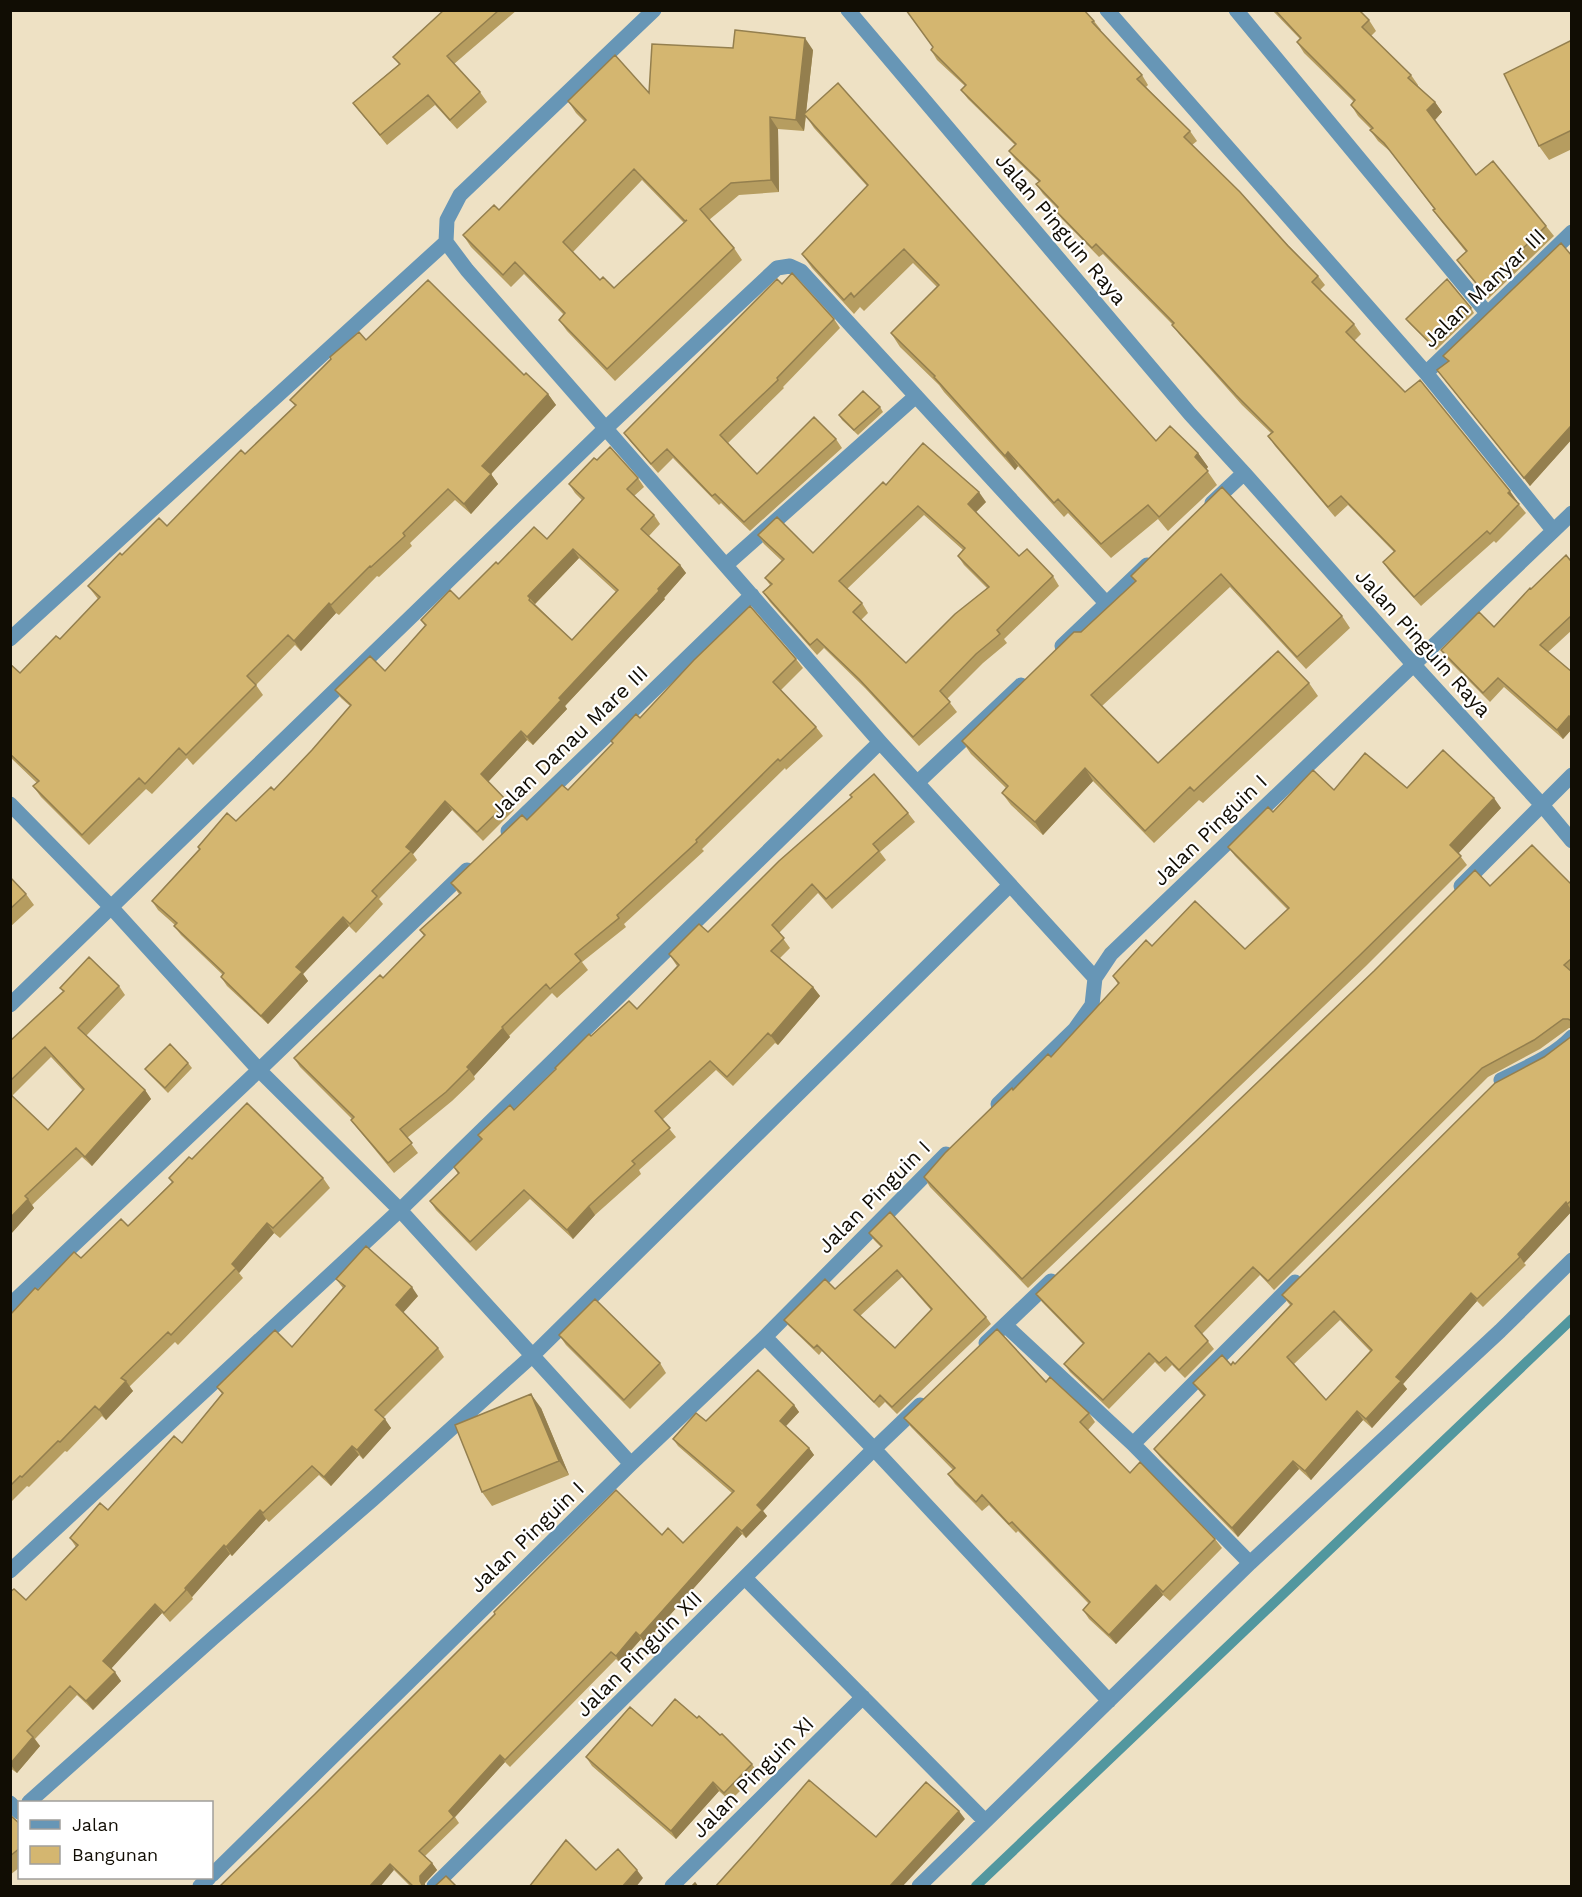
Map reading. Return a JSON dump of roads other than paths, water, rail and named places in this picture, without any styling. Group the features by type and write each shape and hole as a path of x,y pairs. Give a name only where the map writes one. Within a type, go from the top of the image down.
{"street":[{"path":"654,10 460,195 447,220 446,242 467,270 880,742 1095,978"},
{"name":"Jalan Pinguin Raya","path":"848,10 1190,414 1572,841"},
{"path":"1107,10 1426,373 1553,530"},
{"path":"1236,10 1487,313"},
{"name":"Jalan Manyar III","path":"1426,373 1572,232"},
{"path":"10,639 446,242"},
{"path":"10,1005 606,428 777,268 790,266 801,271 1107,604"},
{"path":"726,565 916,396"},
{"path":"1201,514 1244,473"},
{"name":"Jalan Pinguin I","path":"989,1112 1075,1029 1092,1005 1095,978 1111,954 1572,513"},
{"path":"1055,652 1158,555"},
{"name":"Jalan Danau Mare III","path":"497,841 752,595"},
{"path":"918,782 1030,676"},
{"path":"10,1571 400,1210 880,742"},
{"path":"1449,897 1572,775"},
{"path":"10,804 111,907 260,1070 400,1210 631,1464"},
{"path":"10,1305 260,1070 480,857"},
{"path":"32,1801 533,1355 1010,885"},
{"path":"1486,1092 1495,1084 1552,1054 1572,1037"},
{"name":"Jalan Pinguin I","path":"213,1873 631,1464 765,1337 955,1145"},
{"path":"919,1887 1250,1563 1500,1331 1572,1260"},
{"path":"972,1356 1065,1267"},
{"path":"1133,1444 1310,1268"},
{"path":"1005,1325 1133,1444 1250,1563"},
{"path":"765,1337 874,1449 1109,1701"},
{"name":"Jalan Pinguin XII","path":"434,1887 931,1395"},
{"path":"745,1578 985,1821"},
{"name":"Jalan Pinguin XI","path":"672,1887 863,1697"}],"waterway":[{"path":"976,1886 1572,1319"}]}
